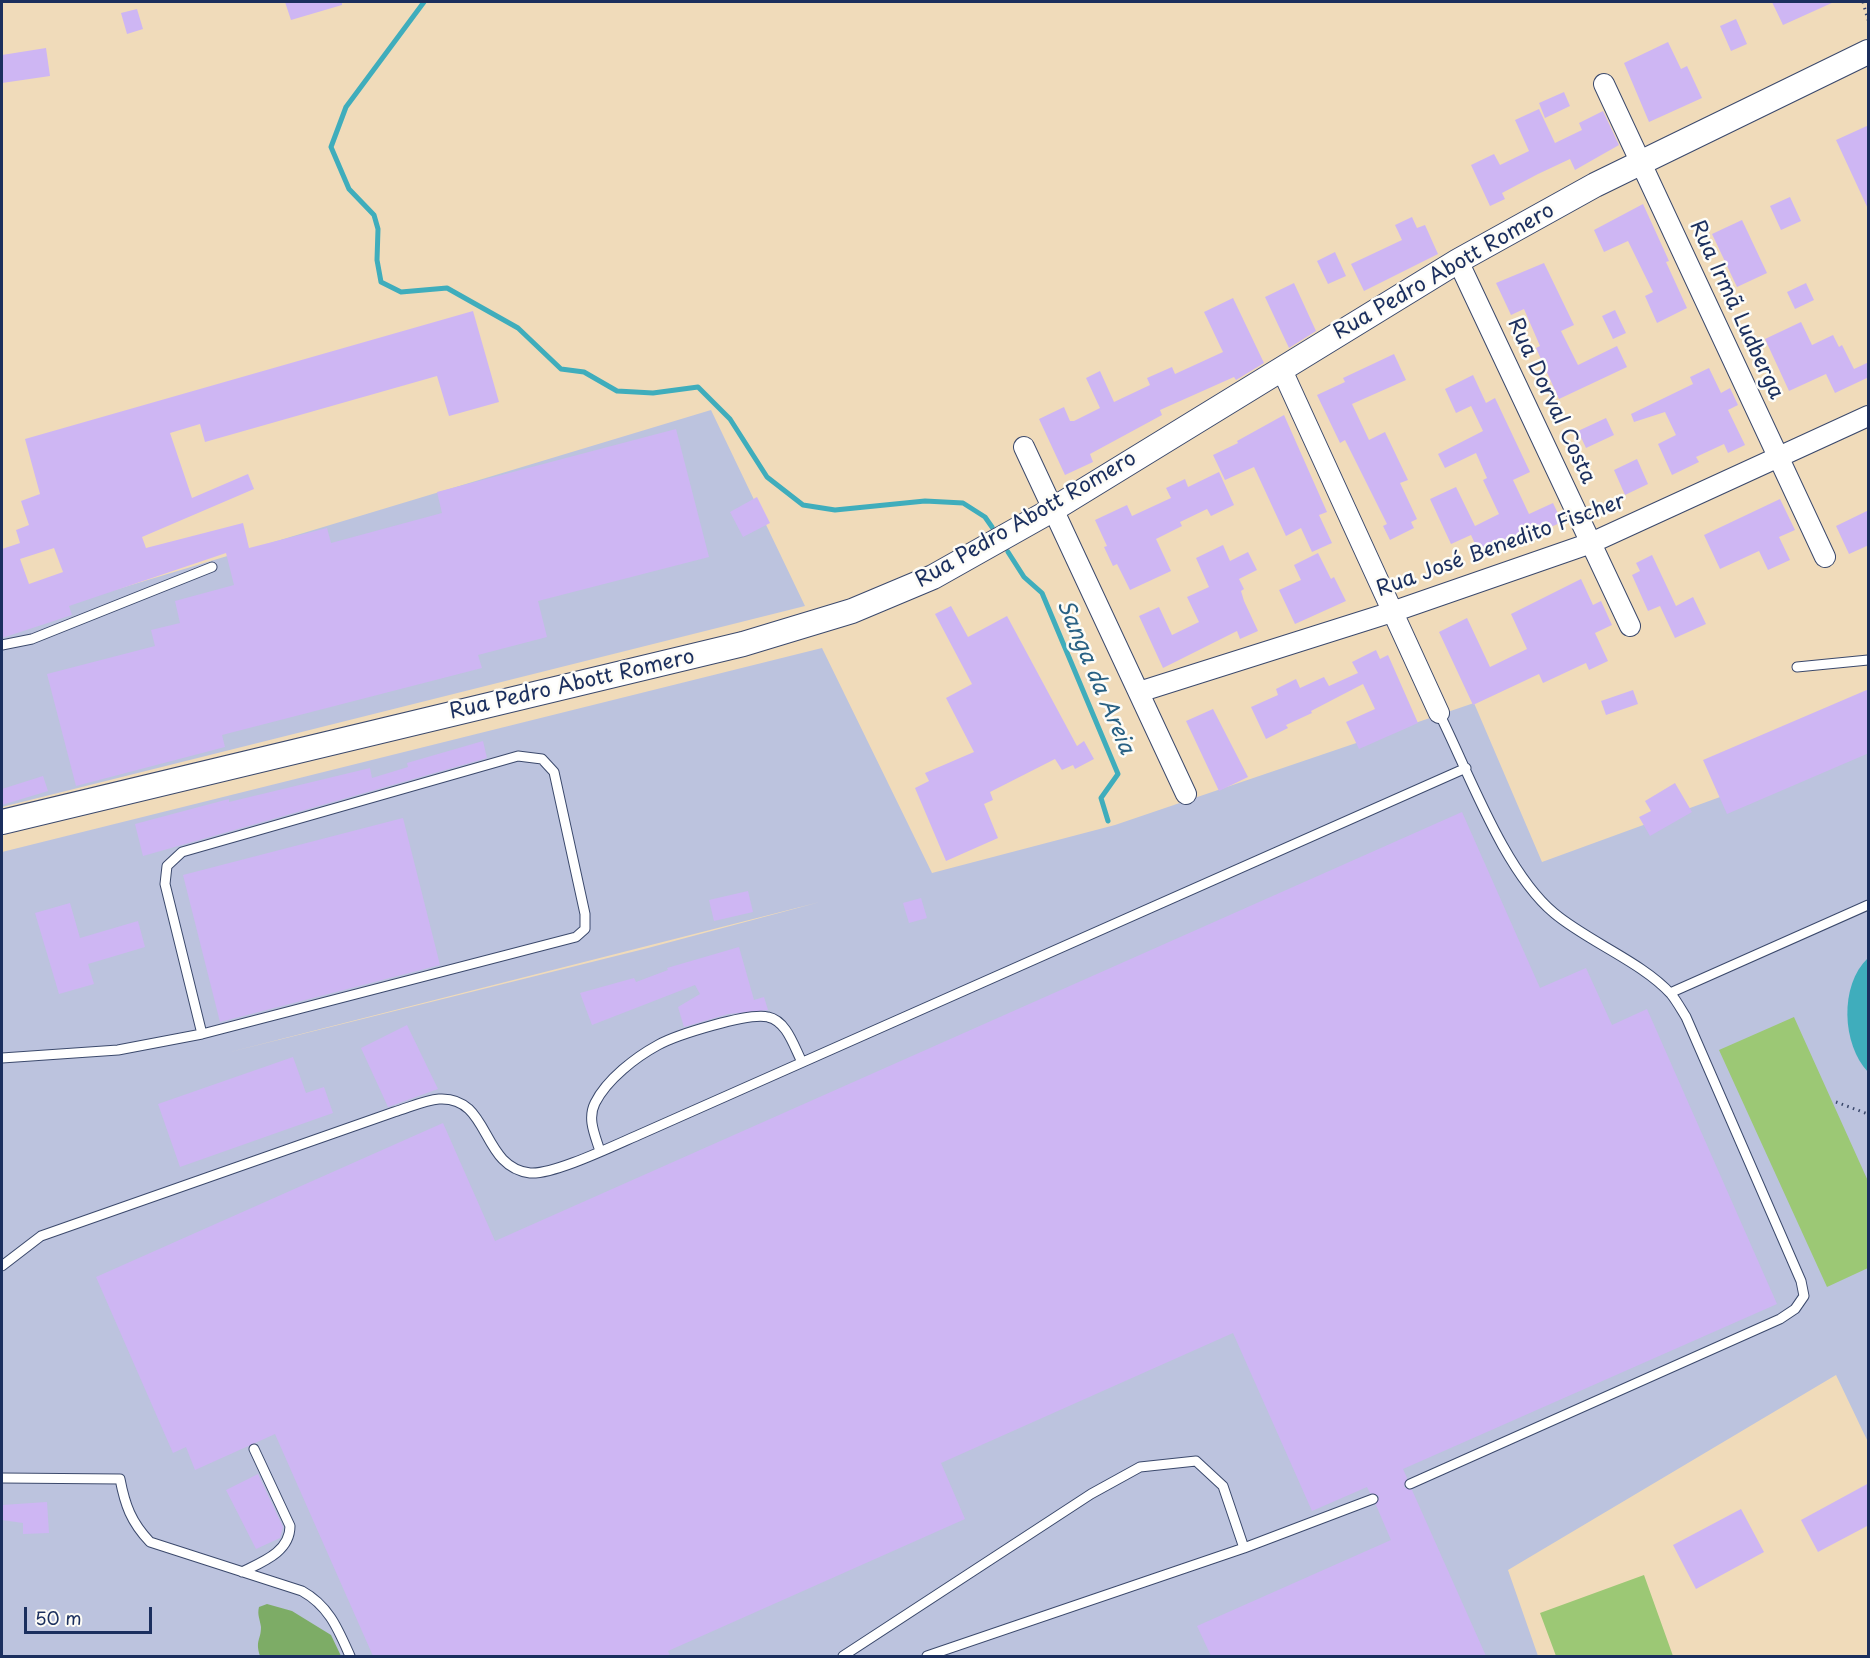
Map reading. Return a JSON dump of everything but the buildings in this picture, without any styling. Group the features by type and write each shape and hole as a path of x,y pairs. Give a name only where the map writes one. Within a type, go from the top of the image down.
{"street":[{"name":"Rua Pedro Abott Romero","path":"2,822 743,644 852,611 933,577 1052,510 1458,261 1641,163 1869,52"},
{"name":"Rua Irmã Ludberga","path":"1604,84 1824,557"},
{"name":"Rua Dorval Costa","path":"1458,261 1630,626"},
{"path":"1281,368 1438,713"},
{"name":"Rua José Benedito Fischer","path":"1139,692 1392,612 1591,543 1869,416"},
{"path":"1024,447 1186,794"}],"lane":[{"path":"2,645 32,639 212,567"},
{"path":"1797,667 1869,660"},
{"path":"1410,1484 1780,1319 1795,1309 1804,1296 1801,1281 1699,1043 1670,993 1634,966 1554,914 1530,888 1506,853 1467,768 1438,713"},
{"path":"2,1058 118,1050 202,1034 576,937 585,929 585,914 554,772 542,759 518,756 182,852 168,866 165,884 202,1034"},
{"path":"2,1266 41,1236 394,1112 439,1099 462,1104 478,1119 495,1152 509,1168 532,1173 558,1167 600,1151 1467,768"},
{"path":"1670,993 1869,905"},
{"path":"600,1151 590,1123 595,1103 615,1076 659,1044 747,1016 769,1017 784,1026 802,1062"},
{"path":"242,1572 283,1548 290,1536 290,1526 254,1449"},
{"path":"843,1656 1090,1494 1140,1467 1196,1461 1223,1486 1244,1548"},
{"path":"2,1478 120,1479 126,1507 135,1526 150,1542 302,1591 317,1599 331,1615 350,1656"},
{"path":"927,1656 1244,1548 1373,1499"}],"path":[{"path":"1863,2 1869,20"},
{"path":"1836,1102 1869,1114"}],"shaded area":[{"path":"711,410 805,606 2,807 2,624"},
{"path":"822,648 932,873 1115,825 1474,703 1542,862 1868,743 1868,1442 1836,1375 1508,1570 1538,1656 2,1656 2,852","holes":["820,902 648,948 230,1052"]}],"green space":[{"path":"1794,1017 1868,1181 1868,1268 1827,1287 1719,1050"},
{"path":"1644,1575 1673,1656 1556,1656 1540,1613"},
{"path":"267,1604 292,1611 331,1635 341,1656 260,1656 258,1643 261,1627 258,1610 259,1607"}],"water":[{"path":"1868,958 1868,1072 1853,1047 1847,1015 1852,983"}],"waterway":[{"name":"Sanga da Areia","path":"424,2 346,107 331,147 349,189 374,215 378,229 377,260 381,282 401,292 447,288 518,328 561,369 584,372 617,391 653,393 698,387 730,419 767,477 803,505 835,510 925,501 963,503 985,517 992,527"},
{"name":"Sanga da Areia","path":"1008,552 1024,577 1042,593 1118,774 1101,798 1108,821"}]}
